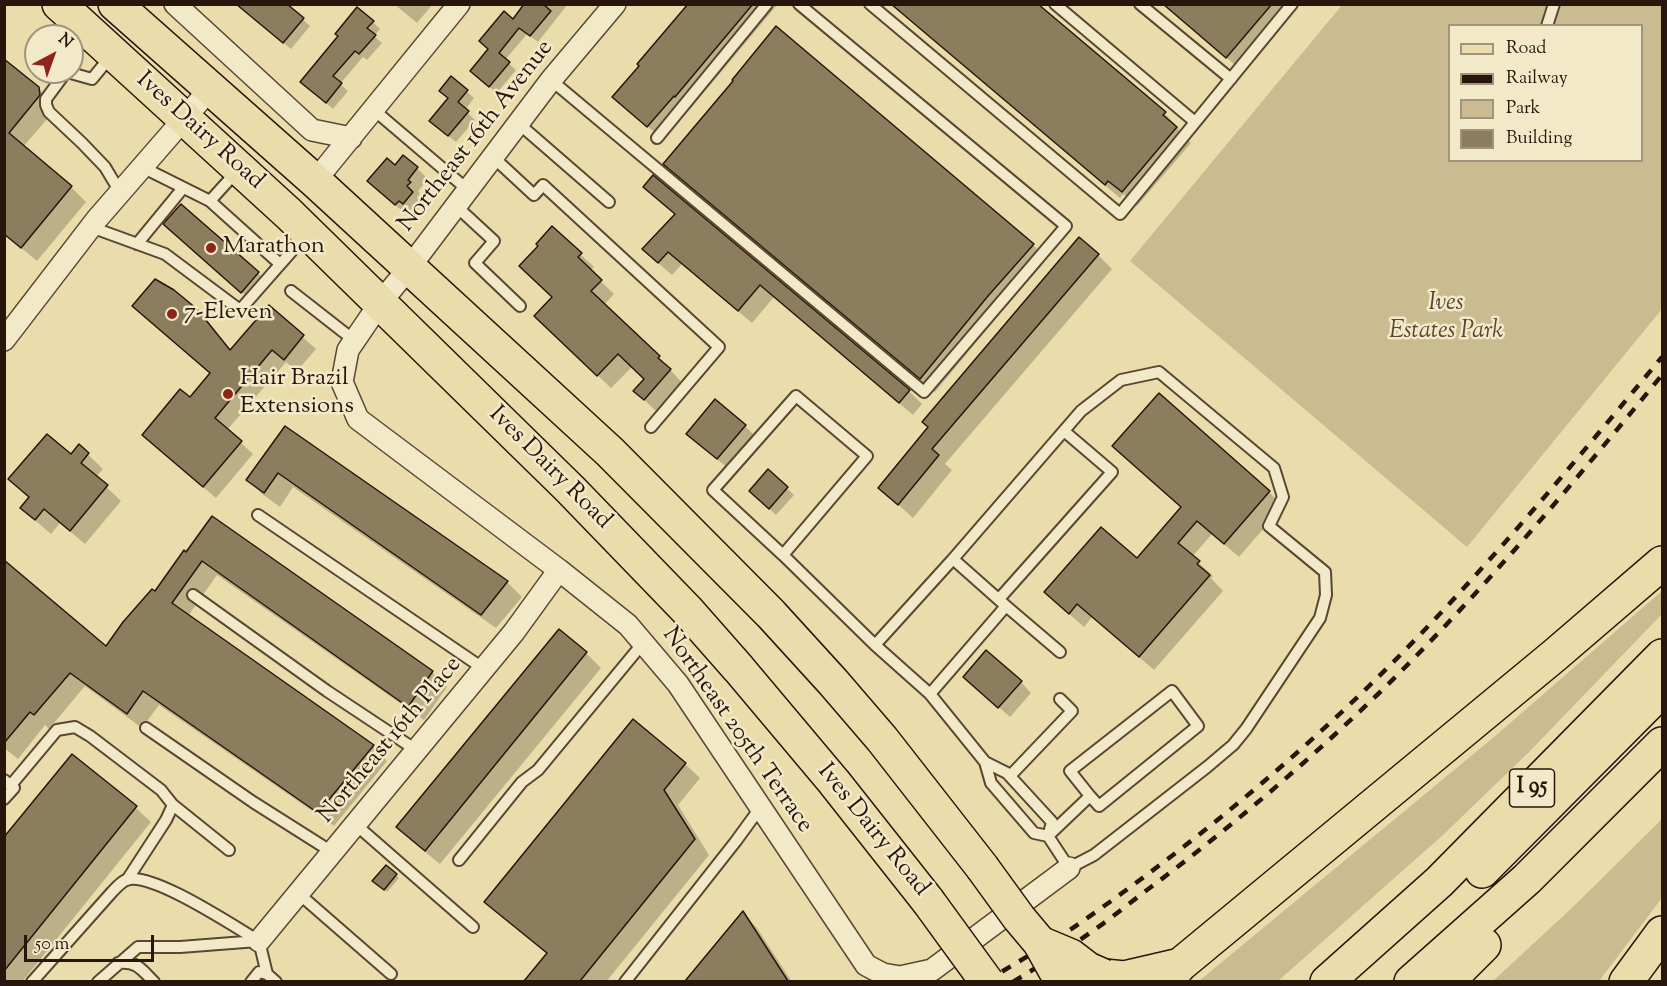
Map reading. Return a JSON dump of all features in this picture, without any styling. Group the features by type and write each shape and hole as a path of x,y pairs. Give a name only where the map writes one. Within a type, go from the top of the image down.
{"main road":[{"name":"Ives Dairy Road","path":"59,4 308,233 570,489 687,610 800,740 928,901 987,981"},
{"name":"Ives Dairy Road","path":"116,4 315,181 610,452 771,614 882,739 1040,943 1055,970 1065,981"},
{"path":"1040,943 1071,956 1104,976 1124,978 1173,973 1662,563"},
{"name":"I 95","path":"1327,981 1439,882 1662,656"},
{"path":"1361,981 1480,873 1662,690"},
{"path":"1411,981 1527,879 1662,744"},
{"path":"1447,981 1662,770"},
{"path":"1626,981 1662,933"}],"street":[{"path":"175,4 312,130 351,138"},
{"path":"315,181 459,4"},
{"name":"Northeast 16th Avenue","path":"380,303 551,80 615,4"},
{"path":"8,329 120,192 210,89"},
{"name":"Northeast 205th Terrace","path":"380,303 348,351 342,382 358,419 559,570 628,625 678,684 866,965 883,974 900,977 932,970 1069,868"},
{"name":"Northeast 16th Place","path":"259,941 514,632 559,570"}],"lane":[{"path":"657,138 767,4"},
{"path":"551,80 924,392 1066,226 799,4"},
{"path":"870,4 1120,214 1292,4"},
{"path":"1055,4 1195,122"},
{"path":"1140,4 1231,79"},
{"path":"1548,24 1554,4"},
{"path":"84,77 92,79 113,54"},
{"path":"57,84 46,99 49,112 105,167 120,192"},
{"path":"374,110 462,198 494,241 475,263 520,306"},
{"path":"518,123 609,202"},
{"path":"493,157 534,195 543,185 719,347 651,427"},
{"path":"142,167 210,201 280,264"},
{"path":"210,201 239,168"},
{"path":"136,244 183,188"},
{"path":"91,227 165,254 240,310 308,233"},
{"path":"291,291 354,341"},
{"path":"783,555 867,456 796,396 712,490 783,555 875,645 930,694 985,762 991,783 1034,833 1048,836 1069,868 1094,855 1233,745 1320,618 1326,594 1325,572 1269,526 1283,497 1274,468 1159,372 1121,380 1081,411 875,645"},
{"path":"930,694 1002,602 1112,472 1064,431"},
{"path":"258,515 484,669"},
{"path":"953,559 1060,652"},
{"path":"193,595 327,691 416,750"},
{"path":"459,860 522,782 538,770 643,643"},
{"path":"1172,691 1198,726 1099,806 1090,796 1070,771 1172,691"},
{"path":"1010,776 1072,711 1060,699"},
{"path":"4,800 14,788 8,783 57,730 75,727 160,790 173,805 229,850"},
{"path":"146,728 253,802 332,852"},
{"path":"985,762 1007,772 1052,822 1048,836"},
{"path":"1048,836 1090,796"},
{"path":"32,981 112,892 127,880 166,820 173,805"},
{"path":"625,981 736,841 760,807"},
{"path":"355,824 473,927"},
{"path":"127,880 142,879 170,890 259,941 267,974"},
{"path":"298,893 391,974"},
{"path":"98,981 138,947 259,941"},
{"path":"118,963 126,962 137,965 154,981"},
{"path":"250,981 259,972 267,974 276,981"}],"green space":[{"name":"Ives Estates Park","path":"1342,5 1662,5 1662,309 1467,547 1130,261"},
{"path":"1662,591 1662,614 1529,752 1443,835 1278,981 1199,981 1494,737"},
{"path":"1662,819 1662,898 1599,981 1493,981 1575,905"}],"building":[{"path":"236,4 287,4 304,18 283,43"},
{"path":"524,4 543,4 551,11 530,36 519,28 499,53 510,62 489,87 470,71 488,49 479,41 504,11 513,19"},
{"path":"688,4 753,4 647,127 612,97"},
{"path":"891,4 1038,4 1166,112 1163,115 1177,127 1122,192 1108,181 1105,185"},
{"path":"1163,4 1272,4 1226,58"},
{"path":"357,7 374,21 367,28 376,35 359,54 355,51 333,76 342,83 326,103 300,82 338,36 335,34"},
{"path":"776,26 1034,244 920,379 663,164"},
{"path":"4,59 24,75 24,84 35,84 39,87 40,95 9,133 72,186 21,248 4,234"},
{"path":"451,76 468,90 458,102 469,111 448,136 429,121 448,98 439,91"},
{"path":"403,155 418,167 408,180 411,182 407,186 413,192 403,204 399,201 395,205 367,181 387,158 395,165"},
{"path":"653,175 910,390 899,403 760,285 738,311 668,252 658,263 642,249 675,214 643,187"},
{"name":"Marathon","path":"181,204 259,272 241,293 163,224"},
{"path":"552,226 582,253 578,257 602,280 591,291 671,369 644,400 633,391 644,379 618,354 597,376 534,316 552,297 519,266 538,246 536,244"},
{"path":"1079,237 1099,254 932,449 939,455 898,505 878,488 928,427 922,422"},
{"path":"155,279 174,290 197,309 230,350 269,305 304,335 284,360 272,350 215,418 242,441 203,487 142,435 180,389 190,397 210,373 132,306"},
{"path":"1159,393 1270,491 1224,544 1197,521 1178,543 1200,561 1197,564 1210,575 1139,657 1077,604 1069,614 1044,592 1101,527 1137,558 1181,507 1112,446"},
{"path":"715,399 746,425 717,459 686,434"},
{"path":"285,426 508,581 481,615 278,473 264,493 246,480"},
{"path":"47,434 71,454 79,444 89,453 81,463 108,485 70,531 44,509 35,520 20,508 29,497 8,479"},
{"path":"768,469 788,487 769,509 749,491"},
{"path":"212,516 433,671 408,707 202,561 172,603 374,745 318,813 143,691 127,714 70,673 34,715 30,712 4,743 4,560 106,646 123,622 152,589 155,591"},
{"path":"559,629 587,652 425,851 396,827"},
{"path":"986,650 1022,681 998,708 963,677"},
{"path":"633,719 686,763 664,790 695,839 580,981 524,981 547,953 484,902"},
{"path":"72,754 137,806 4,971 4,837"},
{"path":"386,865 397,874 384,890 372,881"},
{"path":"743,911 788,981 685,981"}],"railway":[{"path":"985,982 1069,931 1156,868 1265,781 1334,719 1407,648 1483,567 1662,357"},
{"path":"1013,982 1108,920 1210,842 1294,771 1376,696 1488,580 1662,375"}],"place":[{"name":"Marathon","path":"211,248"},
{"name":"7-Eleven","path":"172,314"},
{"name":"Hair Brazil Extensions","path":"228,394"}]}
